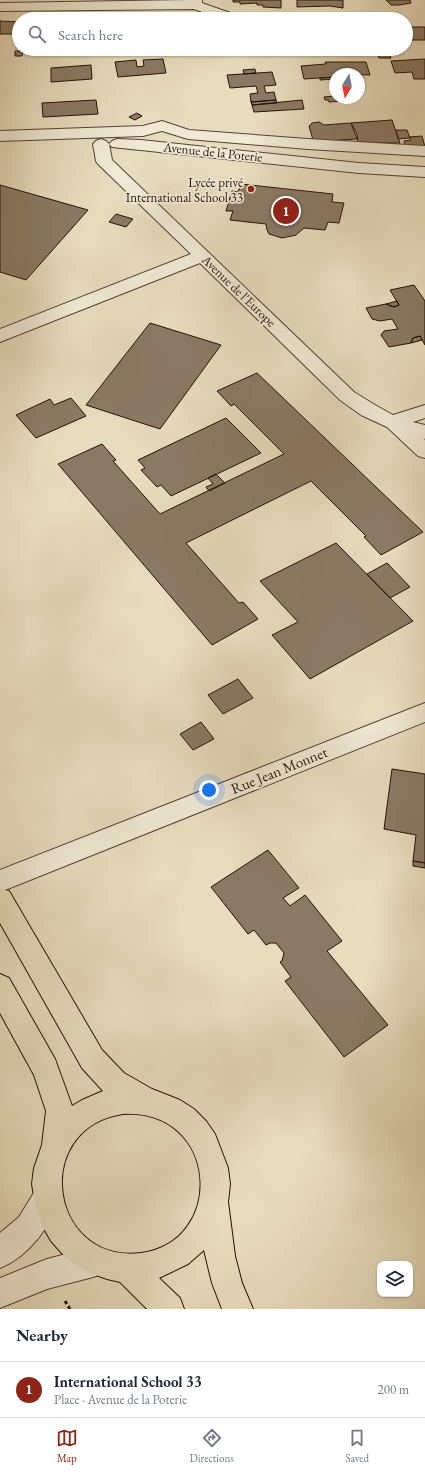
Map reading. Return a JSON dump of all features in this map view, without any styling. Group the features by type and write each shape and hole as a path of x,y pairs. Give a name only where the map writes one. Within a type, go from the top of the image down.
{"main road":[{"path":"0,899 92,1059 114,1083 145,1099 166,1105 184,1116 199,1132 209,1152 212,1167 212,1198 219,1252 227,1284 238,1309"},
{"path":"0,987 45,1069 60,1111 56,1149 49,1172 48,1196 53,1220 65,1240 83,1257 105,1268 130,1271 159,1265 184,1249 202,1225 212,1198"},
{"path":"56,1149 72,1126 93,1109 119,1099 145,1099"},
{"path":"130,1271 169,1309"}],"street":[{"path":"0,7 195,2 218,12"},
{"path":"0,136 143,130 162,126 188,134 308,144 425,151"},
{"name":"Avenue de la Poterie","path":"23,150 101,144 141,145 359,168 425,172"},
{"name":"Avenue de l'Europe","path":"101,144 104,161 347,396 368,410 392,422 425,432"},
{"path":"0,336 202,256"},
{"path":"392,422 425,411"},
{"name":"Avenue de l'Europe","path":"392,422 425,451"},
{"name":"Rue Jean Monnet","path":"0,881 425,712"},
{"path":"0,1253 29,1227 48,1196"},
{"path":"2,1309 10,1289 47,1274 93,1262"}],"building":[{"path":"233,0 281,0 281,8 263,7 263,5 257,5 257,3 240,4 240,2 233,2"},
{"path":"297,0 343,0 343,8 330,6 297,7"},
{"path":"386,0 410,0 411,3 391,5"},
{"path":"0,21 12,22 12,34 0,34"},
{"path":"413,27 425,27 425,40 413,40"},
{"path":"379,56 390,56 391,58 379,58"},
{"path":"163,59 166,73 118,77 115,62 136,60 137,67 144,66 143,60"},
{"path":"425,59 425,79 414,79 412,72 395,73 391,61"},
{"path":"325,62 366,62 370,75 365,75 365,68 329,68 329,77 304,79 301,66 326,64"},
{"path":"91,65 92,79 51,82 51,68"},
{"path":"255,69 256,73 244,74 243,70"},
{"path":"272,72 276,85 264,86 266,93 274,92 276,100 251,102 250,94 258,93 256,86 230,88 227,75"},
{"path":"329,77 329,79 320,80 320,78"},
{"path":"324,97 329,97 329,102 328,100 325,100"},
{"path":"96,100 98,114 43,117 42,103"},
{"path":"276,100 277,103 252,105 251,102"},
{"path":"302,100 304,109 254,112 252,105"},
{"path":"137,113 142,116 135,120 129,117"},
{"path":"392,120 400,143 358,143 357,134 351,123"},
{"path":"319,122 324,125 351,123 357,139 327,141 313,140 309,126 312,123"},
{"path":"396,130 407,130 410,138 398,139"},
{"path":"422,136 425,147 405,147 404,141 411,140 409,137"},
{"path":"241,184 333,194 332,202 344,203 339,223 328,222 325,230 304,228 296,235 282,238 269,234 266,224 230,220 233,211 226,211 232,191 238,192"},
{"path":"0,185 88,210 26,280 0,272"},
{"path":"116,214 133,219 126,227 109,222"},
{"path":"414,285 425,301 425,345 420,336 413,338 411,343 389,347 381,335 384,331 398,329 392,319 380,321 372,319 366,308 386,304 394,307 399,305 390,290"},
{"path":"397,301 399,305 394,307 386,304"},
{"path":"150,323 221,345 160,429 86,405"},
{"path":"420,336 422,340 411,343 413,338"},
{"path":"257,373 423,532 381,555 364,537 366,536 311,481 186,543 239,603 243,602 258,619 212,645 58,464 102,444 116,460 113,461 160,514 284,454 234,404 231,406 217,391"},
{"path":"71,398 86,416 36,438 16,415 50,399 54,405"},
{"path":"226,418 261,453 171,496 161,485 157,487 141,470 145,468 138,460"},
{"path":"216,474 225,483 209,491 206,487 213,484 208,478"},
{"path":"336,543 413,621 310,679 272,635 298,622 260,581"},
{"path":"387,563 410,587 390,598 367,574"},
{"path":"238,679 253,698 223,714 208,695"},
{"path":"201,722 214,739 193,750 180,734"},
{"path":"392,769 425,774 425,863 413,861 416,835 384,829"},
{"path":"268,850 299,888 283,898 290,906 305,895 342,941 327,951 388,1025 344,1057 285,981 291,977 280,962 282,961 284,953 276,943 266,945 254,930 248,934 211,887"},
{"path":"413,861 425,863 425,868 413,866"}],"place":[{"name":"Lycée privé International School 33","path":"251,189"},
{"name":"International School 33","path":"286,211"}]}
